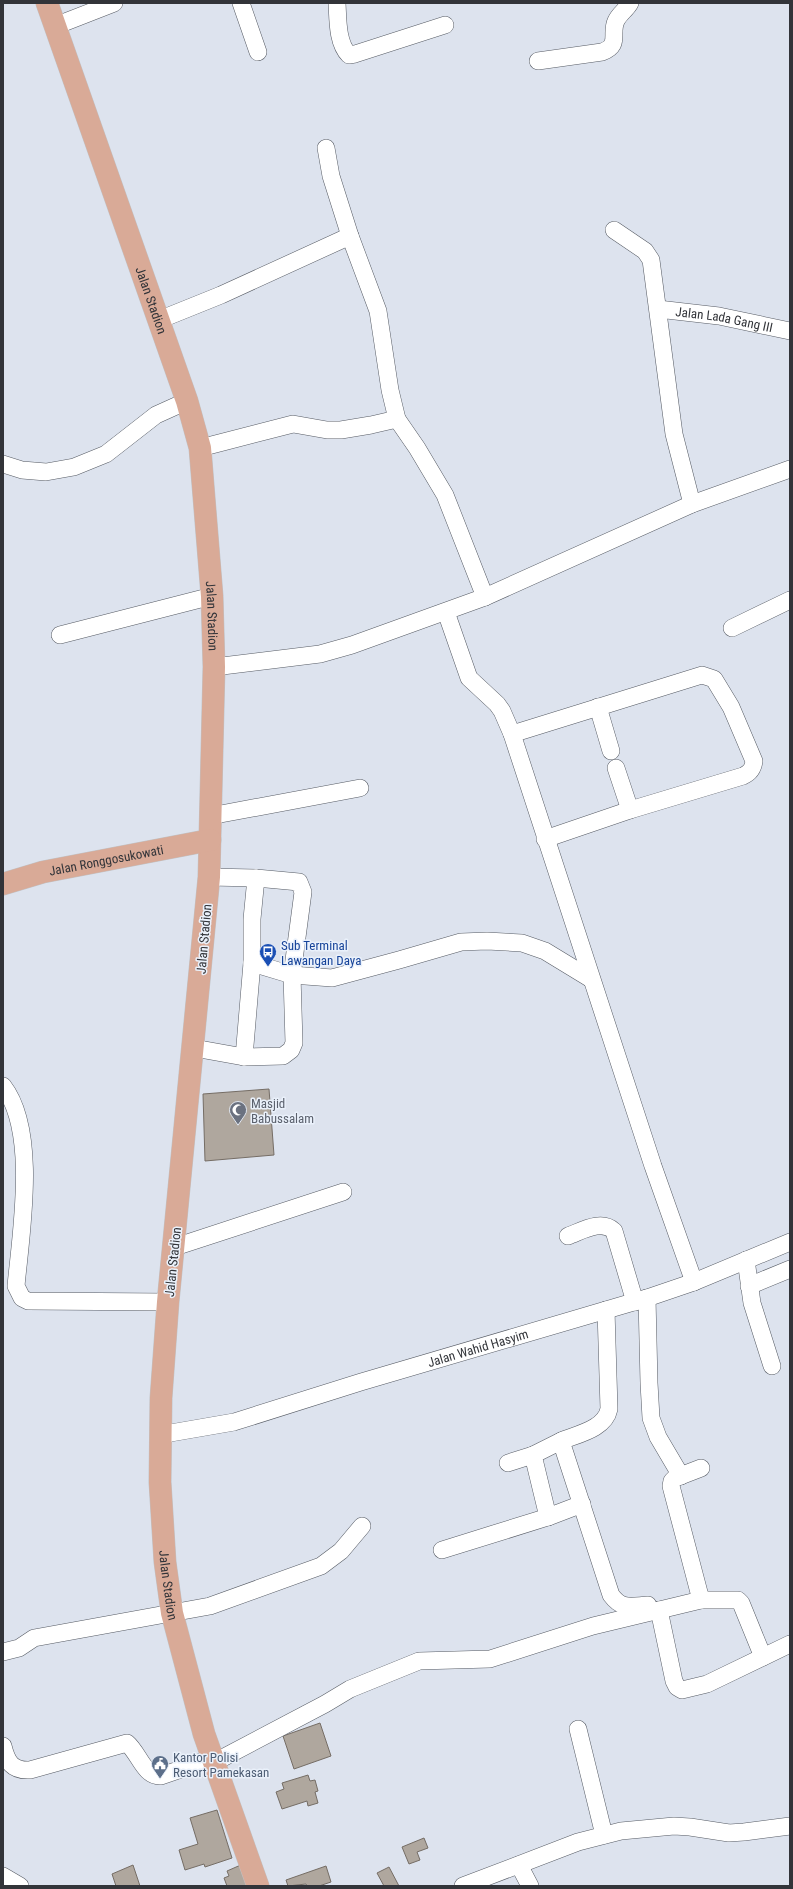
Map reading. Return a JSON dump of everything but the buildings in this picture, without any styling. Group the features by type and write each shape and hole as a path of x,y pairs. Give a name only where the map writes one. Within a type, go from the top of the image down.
{"main road":[{"name":"Jalan Stadion","path":"47,3 187,401 200,448 212,596 214,667 209,877 175,1247 168,1302 160,1435 160,1482 165,1562 172,1613 204,1734 258,1886"},
{"name":"Jalan Ronggosukowati","path":"3,884 50,870 210,840"}],"street":[{"path":"56,26 114,3"},
{"path":"241,3 258,52"},
{"path":"337,3 341,40 345,51 349,55 445,25"},
{"path":"538,61 609,50 613,44 616,21 630,3"},
{"path":"326,148 331,176 350,236 378,311 390,390 397,419 417,448 445,495 485,597"},
{"path":"614,230 645,251 651,260 674,434 692,504"},
{"path":"159,320 221,295 350,236"},
{"name":"Jalan Lada Gang III","path":"658,309 719,316 790,331"},
{"path":"3,464 22,470 46,472 74,467 106,454 156,415 187,401"},
{"path":"200,448 293,424 327,430 341,430 371,426 397,419"},
{"path":"214,667 320,654 352,645 485,597 692,504 790,469"},
{"path":"60,635 212,596"},
{"path":"732,628 789,602"},
{"path":"446,612 469,678 497,704 502,711 512,734 545,839 653,1166 694,1282"},
{"path":"512,734 702,675 714,679 731,707 754,761 753,768 748,774 630,810 545,839"},
{"path":"598,707 611,751"},
{"path":"616,768 630,810"},
{"path":"210,816 360,788"},
{"path":"194,1048 244,1057 283,1056 290,1050 294,1043 292,975 304,892 302,886 299,882 256,878 209,877"},
{"path":"244,1057 252,962 252,919 256,878"},
{"path":"252,962 292,975 332,978 460,942 487,941 522,943 545,951 591,979"},
{"path":"3,1086 15,1106 25,1165 16,1286 22,1298 28,1301 168,1302"},
{"path":"175,1247 344,1192"},
{"path":"568,1236 597,1226 605,1226 614,1231 641,1300 651,1418 658,1437 681,1476"},
{"name":"Jalan Wahid Hasyim","path":"160,1435 234,1422 361,1382 641,1300 694,1282 790,1242"},
{"path":"746,1260 749,1286 758,1326 772,1366"},
{"path":"749,1286 790,1269"},
{"path":"508,1463 533,1455 561,1441 602,1424 608,1417 606,1310"},
{"path":"561,1441 611,1595 616,1602 623,1606 644,1605 694,1597 738,1600 741,1603 763,1657"},
{"path":"533,1455 548,1517"},
{"path":"694,1597 671,1486 672,1481 701,1468"},
{"path":"442,1550 548,1517 582,1504"},
{"path":"3,1652 19,1648 34,1638 210,1606 321,1566 341,1551 362,1526"},
{"path":"4,1755 12,1766 20,1770 30,1770 127,1743 137,1753 150,1774 161,1776 214,1760 325,1704 350,1689 409,1664 427,1660 490,1659 593,1626 659,1610 694,1597"},
{"path":"659,1610 674,1681 677,1687 682,1690 707,1684 790,1644"},
{"path":"578,1729 604,1835"},
{"path":"463,1886 578,1842 604,1835 674,1826 729,1833 790,1826"},
{"path":"519,1865 530,1886"},
{"path":"3,1876 20,1886"}],"place":[{"name":"Sub Terminal Lawangan Daya","path":"268,967"},
{"name":"Masjid Babussalam","path":"238,1125"},
{"name":"Kantor Polisi Resort Pamekasan","path":"160,1779"}]}
